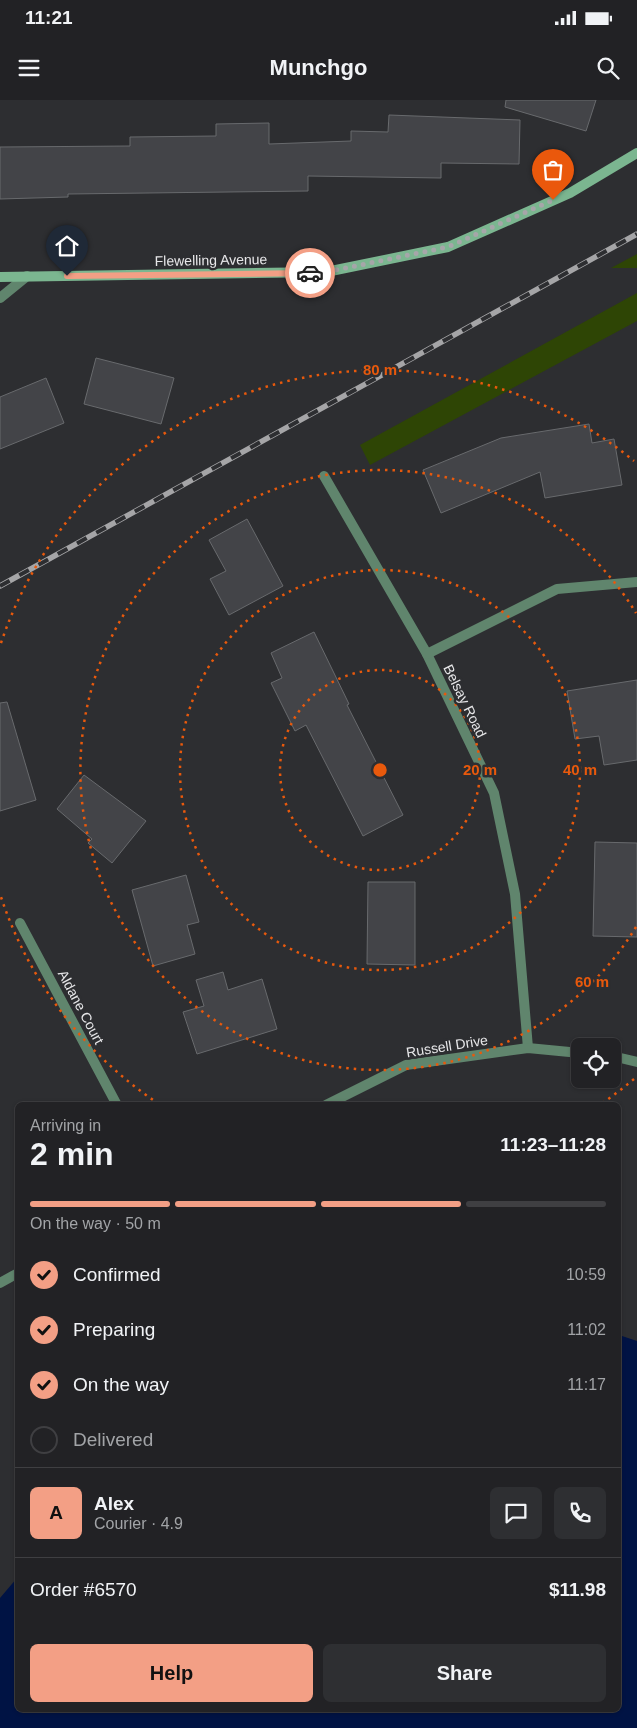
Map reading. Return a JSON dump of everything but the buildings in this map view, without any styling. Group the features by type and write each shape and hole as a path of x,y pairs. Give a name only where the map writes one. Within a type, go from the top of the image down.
{"street":[{"name":"Flewelling Avenue","path":"0,277 336,270 448,247 570,193 637,153"},
{"path":"0,298 27,276"},
{"name":"Belsay Road","path":"324,476 427,654 494,793 515,894 528,1048"},
{"path":"427,654 557,588 637,582"},
{"name":"Aldane Court","path":"20,923 115,1102"},
{"name":"Russell Drive","path":"332,1102 406,1065 528,1048 571,1052"},
{"path":"621,1058 637,1062"},
{"path":"0,1283 15,1275"}],"green space":[{"path":"637,254 637,268 611,268"},
{"path":"637,293 637,321 370,465 360,445"}],"shaded area":[{"path":"621,1336 637,1341 637,1728 0,1728 0,1598 15,1580 15,1712 621,1712"}],"railway":[{"path":"0,586 637,234"}],"way so far":[{"path":"310,273 326,272 448,247 553,200"}],"route":[{"path":"67,276 310,273"}]}
